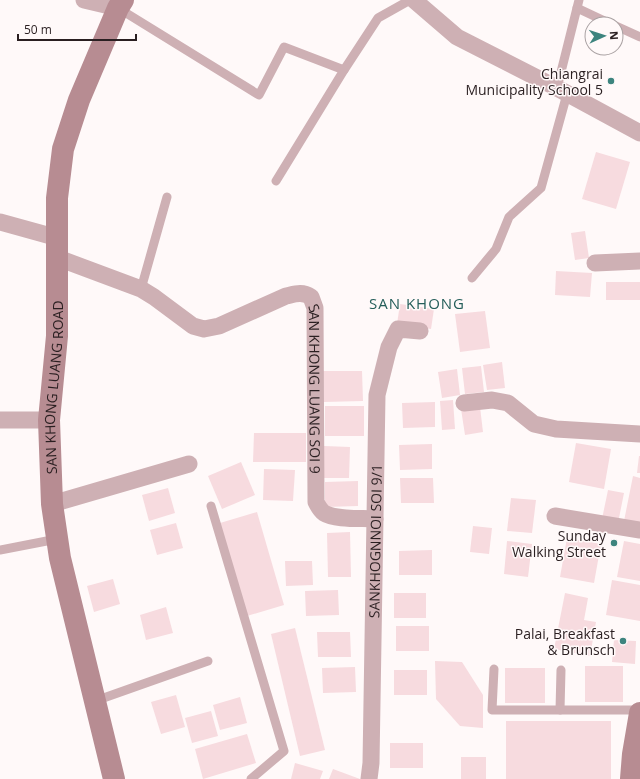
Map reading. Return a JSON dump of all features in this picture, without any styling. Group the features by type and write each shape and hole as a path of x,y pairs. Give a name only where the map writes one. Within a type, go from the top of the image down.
{"street":[{"path":"84,0 121,4"},
{"path":"414,0 457,37 640,133"},
{"name":"SAN KHONG LUANG ROAD","path":"114,779 60,558 52,504 49,420 57,336 57,198 63,149 79,100 121,4"},
{"name":"SAN KHONG LUANG SOI 9","path":"0,222 58,248 141,289 193,326 204,329 219,326 286,296 296,293 306,293 311,297 315,308 316,502 320,510 325,514 334,517 376,519"},
{"path":"595,263 640,261"},
{"name":"SANKHOGNNOI SOI 9/1","path":"369,779 371,763 377,395 389,347 398,329 420,332"},
{"path":"464,403 492,400 508,403 534,424 556,429 640,434"},
{"path":"0,420 49,420"},
{"path":"52,504 189,464"},
{"path":"555,516 640,530"},
{"path":"631,779 636,756 640,713"}],"lane":[{"path":"276,181 344,70 378,18 410,0"},
{"path":"121,4 258,95 284,47 344,70"},
{"path":"472,278 496,249 509,217 541,188 562,91 578,4 598,16"},
{"path":"624,30 640,37"},
{"path":"141,289 168,197"},
{"path":"211,506 284,751 251,779"},
{"path":"0,550 57,539"},
{"path":"94,701 208,661"},
{"path":"494,669 492,710 640,710"},
{"path":"560,710 561,670"}],"building":[{"path":"596,152 630,162 616,209 582,199"},
{"path":"585,231 589,258 575,260 571,233"},
{"path":"556,271 592,273 590,297 555,295"},
{"path":"606,282 640,282 640,300 606,300"},
{"path":"400,304 434,309 431,329 397,324"},
{"path":"485,311 490,348 460,352 455,314"},
{"path":"502,362 505,388 487,390 483,365"},
{"path":"481,366 484,392 465,394 462,368"},
{"path":"457,369 460,395 442,398 438,372"},
{"path":"323,371 362,371 363,401 324,402"},
{"path":"453,400 455,429 442,430 440,401"},
{"path":"435,402 435,427 403,428 402,403"},
{"path":"325,406 364,406 364,436 325,436"},
{"path":"480,407 483,432 465,435 461,409"},
{"path":"254,433 306,433 306,462 253,462"},
{"path":"576,443 611,449 604,489 569,482"},
{"path":"432,444 432,469 400,470 399,445"},
{"path":"324,446 350,447 349,478 323,478"},
{"path":"639,456 640,473 637,473"},
{"path":"241,462 255,495 222,509 208,476"},
{"path":"264,469 295,470 293,501 263,500"},
{"path":"633,476 640,478 640,524 624,521"},
{"path":"400,478 433,478 434,503 401,503"},
{"path":"358,481 358,506 325,507 325,482"},
{"path":"168,488 175,513 149,521 142,495"},
{"path":"608,490 624,493 618,523 602,519"},
{"path":"511,498 536,500 532,533 507,531"},
{"path":"257,512 284,605 247,616 220,523"},
{"path":"176,523 183,548 157,555 150,530"},
{"path":"473,526 492,528 489,554 470,552"},
{"path":"350,532 351,577 328,577 327,533"},
{"path":"567,538 601,544 594,583 560,577"},
{"path":"507,541 532,544 528,577 504,574"},
{"path":"624,541 640,544 640,581 617,577"},
{"path":"432,550 432,575 399,575 399,551"},
{"path":"285,561 312,561 313,585 286,586"},
{"path":"113,579 120,604 94,612 87,586"},
{"path":"612,580 640,585 640,621 606,615"},
{"path":"338,590 339,615 306,616 305,591"},
{"path":"394,593 426,593 426,618 394,618"},
{"path":"565,593 588,598 584,620 596,622 590,656 554,649"},
{"path":"166,607 173,633 146,640 140,615"},
{"path":"396,626 429,626 429,651 396,651"},
{"path":"295,628 325,750 300,756 271,634"},
{"path":"317,632 350,632 351,657 318,657"},
{"path":"614,640 636,641 635,664 612,662"},
{"path":"435,661 462,662 483,695 483,728 460,726 436,699"},
{"path":"585,666 623,666 623,702 585,702"},
{"path":"355,667 356,692 323,693 322,668"},
{"path":"505,668 545,668 545,703 505,703"},
{"path":"394,670 427,670 427,695 394,695"},
{"path":"176,695 185,727 161,734 151,702"},
{"path":"240,697 247,723 220,730 213,705"},
{"path":"211,711 218,736 192,743 185,718"},
{"path":"506,721 611,721 611,779 506,779"},
{"path":"247,734 256,763 203,779 195,749"},
{"path":"390,743 423,743 423,768 390,768"},
{"path":"461,757 486,757 486,779 461,779"},
{"path":"295,763 323,771 320,779 291,779"},
{"path":"333,769 360,779 329,779"}],"place":[{"name":"Chiangrai Municipality School 5","path":"611,81"},
{"name":"Sunday Walking Street","path":"614,543"},
{"name":"Palai, Breakfast & Brunsch","path":"623,641"}],"district":[{"name":"SAN KHONG","path":"417,303"}]}
